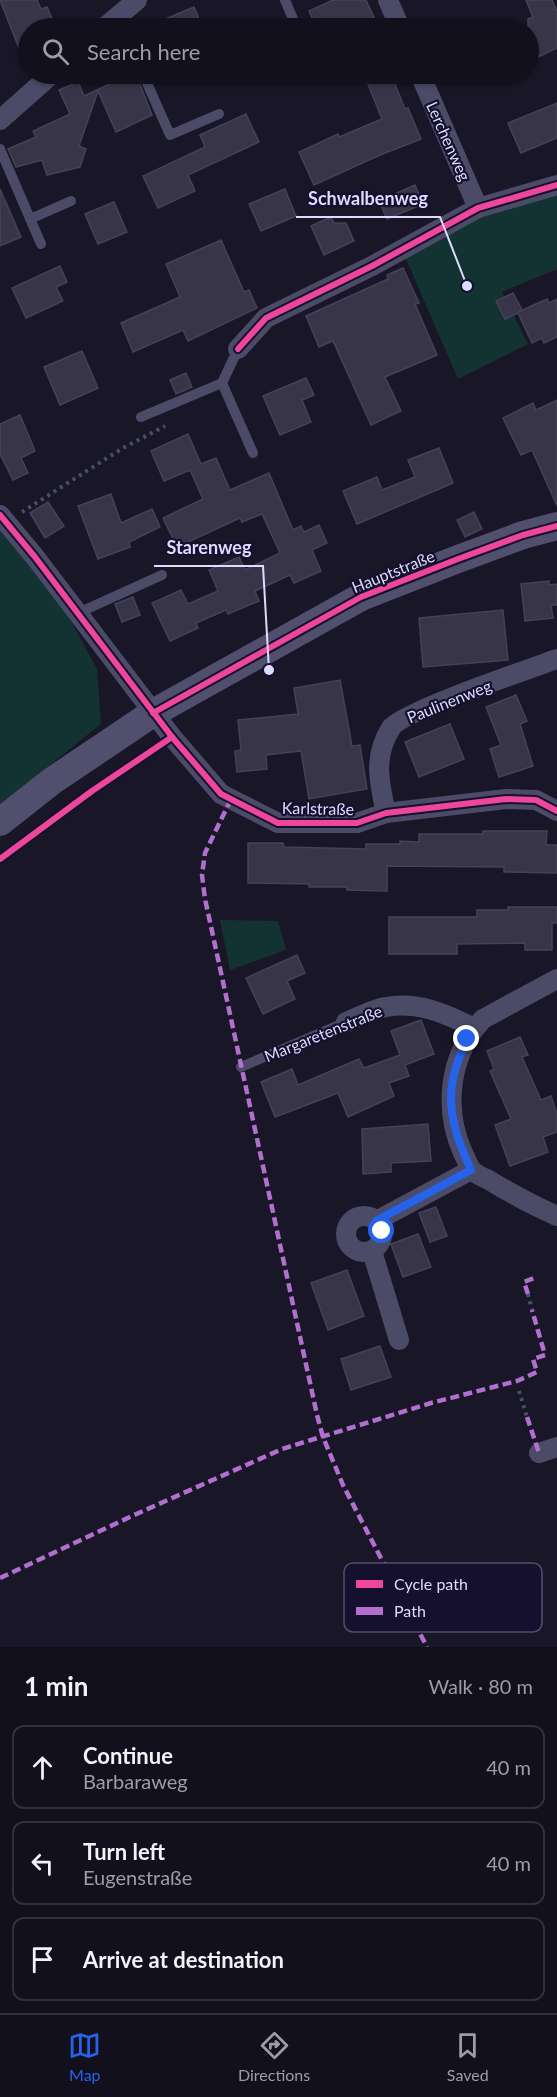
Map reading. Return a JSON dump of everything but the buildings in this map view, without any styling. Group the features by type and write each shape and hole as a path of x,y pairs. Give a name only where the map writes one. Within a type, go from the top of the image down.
{"street":[{"path":"120,18 137,0"},
{"path":"388,0 396,18"},
{"path":"0,120 41,84"},
{"name":"Lerchenweg","path":"424,84 478,208"},
{"path":"238,349 266,318 382,261 478,208 557,185"},
{"name":"Karlstraße","path":"3,519 35,557 153,713 221,794 278,823 357,823 386,813 506,799 536,800 557,811"},
{"name":"Hauptstraße","path":"0,822 52,781 153,713 361,597 491,547 557,526"},
{"name":"Paulinenweg","path":"386,813 380,786 379,752 392,725 431,706 557,659"},
{"path":"557,979 483,1019 474,1028 467,1039 453,1078 450,1107 459,1144 471,1170 519,1199 557,1216"},
{"name":"Margaretenstraße","path":"346,1022 384,1007 408,1005 442,1011 474,1028"},
{"path":"376,1221 471,1170"},
{"path":"371,1217 382,1231 380,1243 372,1251 354,1250 346,1241 346,1229 354,1219 371,1217"},
{"path":"372,1251 399,1340"}],"lane":[{"path":"285,0 293,18"},
{"path":"147,84 170,135 219,114"},
{"path":"0,149 41,244"},
{"path":"30,219 71,201"},
{"path":"141,417 222,383 238,349"},
{"path":"222,383 253,453"},
{"path":"78,613 162,575"},
{"name":"Margaretenstraße","path":"241,1067 346,1022"}],"path":[{"path":"3,519 123,448 172,423"},
{"path":"528,1294 532,1310"},
{"path":"519,1391 527,1417"}],"green space":[{"path":"557,185 557,269 502,292 528,344 458,379 402,250"},
{"path":"0,515 32,549 97,669 101,724 0,805"},
{"path":"220,920 278,921 286,950 230,970"}],"marked path":[{"path":"231,799 205,853 202,875 205,899 317,1415 323,1437 343,1485 383,1563"},
{"path":"528,1294 524,1282 537,1277"},
{"path":"0,1578 282,1449 431,1403 517,1381 537,1372 533,1359 545,1355 532,1310"},
{"path":"527,1417 539,1453"},
{"path":"419,1632 427,1647"}],"cycle path":[{"path":"238,349 266,318 372,266 478,208 557,185"},
{"path":"0,515 35,557 172,737 221,794 278,823 357,823 386,813 506,799 536,800 557,811"},
{"path":"153,713 361,597 523,535 557,526"},
{"path":"0,859 92,791 172,737"}],"place":[{"name":"Schwalbenweg","path":"467,286"},
{"name":"Starenweg","path":"269,670"}],"route":[{"path":"382,1231 376,1221 471,1170 459,1144 450,1107 453,1078 467,1039"}]}
